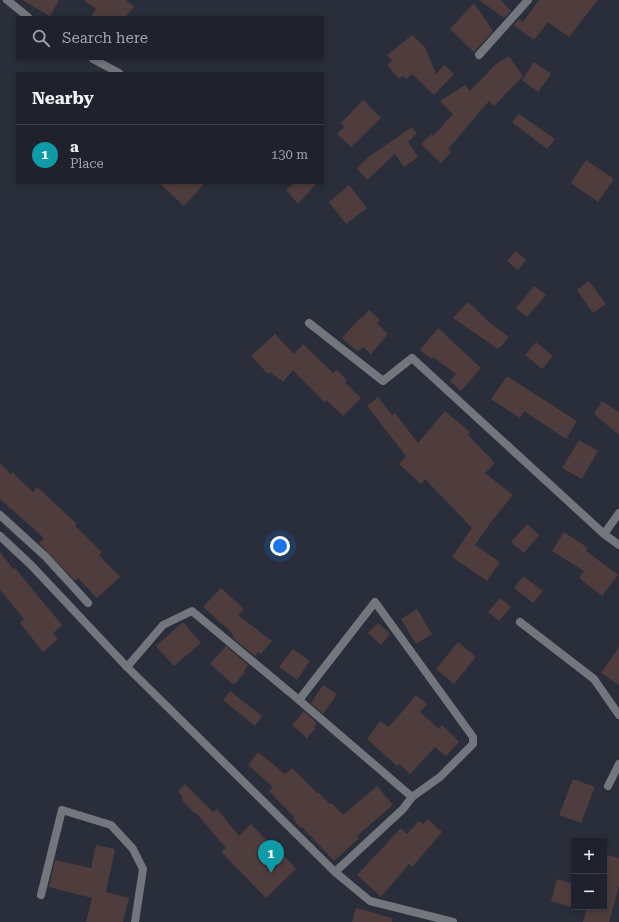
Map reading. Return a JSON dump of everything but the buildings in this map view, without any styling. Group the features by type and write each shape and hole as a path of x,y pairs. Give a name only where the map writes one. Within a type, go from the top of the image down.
{"street":[{"path":"7,0 27,16"},
{"path":"479,55 528,0"},
{"path":"96,60 117,72"},
{"path":"309,323 383,382 412,358 604,534 619,545"},
{"path":"604,534 619,513"},
{"path":"0,515 46,557 88,603"},
{"path":"0,536 31,565 127,667 335,872 370,900 453,922"},
{"path":"299,700 375,602 473,737 473,744 446,772 412,797 403,809 335,872"},
{"path":"127,667 163,625 192,611 412,797"},
{"path":"520,622 594,679 619,715"},
{"path":"608,786 619,764"},
{"path":"42,895 62,810 111,825 133,849 143,869 135,922"}],"place":[{"name":"a","path":"271,873"}]}
